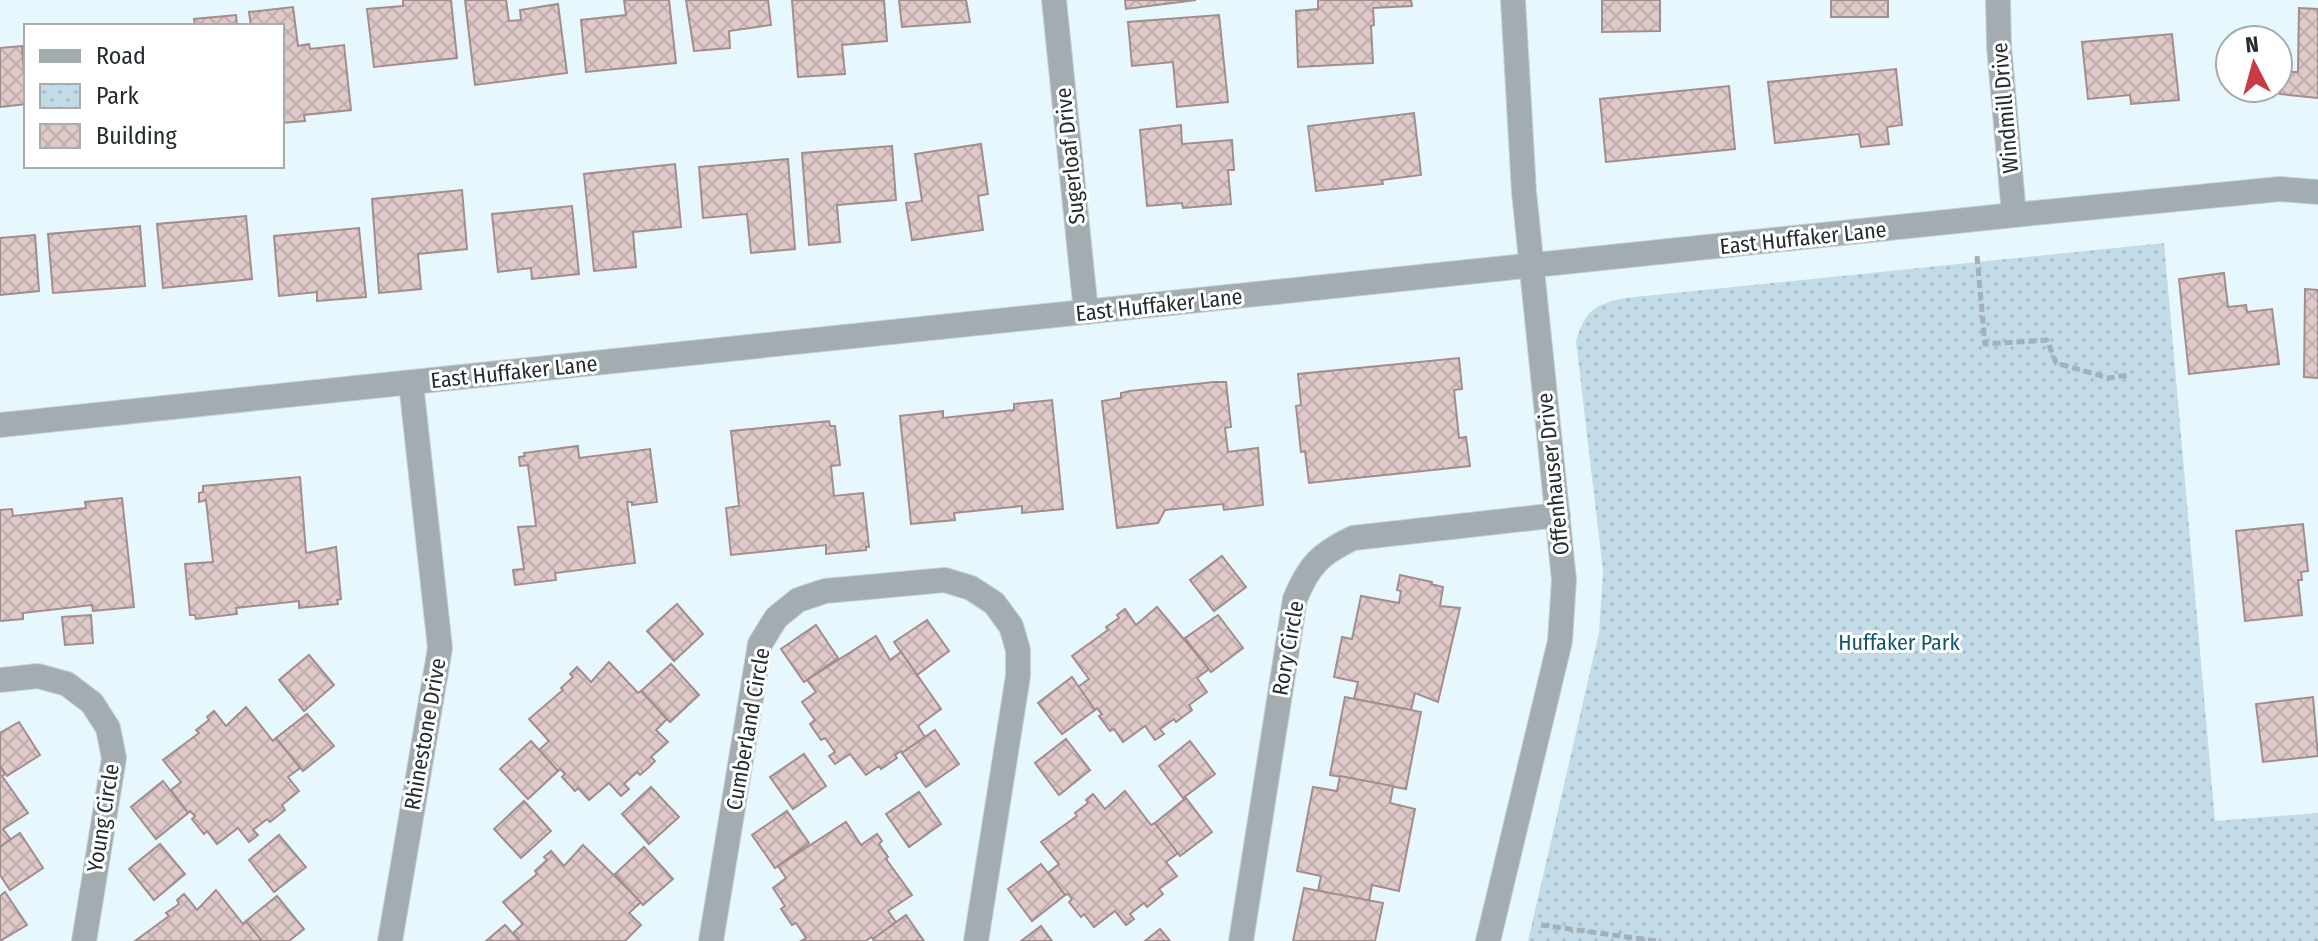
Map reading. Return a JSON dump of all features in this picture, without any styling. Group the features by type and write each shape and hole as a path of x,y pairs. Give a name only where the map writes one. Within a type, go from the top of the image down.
{"street":[{"name":"Sugerloaf Drive","path":"1054,0 1086,312"},
{"name":"Offenhauser Drive","path":"1488,941 1560,641 1564,580 1524,192 1513,0"},
{"name":"Windmill Drive","path":"1998,0 1999,46 2014,215"},
{"name":"East Huffaker Lane","path":"0,425 2014,215 2280,189 2318,192"},
{"name":"Rhinestone Drive","path":"390,941 440,648 411,383"},
{"name":"Rory Circle","path":"1241,941 1295,599 1306,572 1326,551 1353,538 1558,515"},
{"name":"Cumberland Circle","path":"711,941 760,644 776,618 798,600 825,591 945,580 971,588 994,603 1011,626 1018,650 1018,676 976,941"},
{"name":"Young Circle","path":"0,680 38,676 67,684 92,703 108,728 114,758 84,941"}],"path":[{"path":"1977,256 1985,344 2047,340 2056,363 2109,378 2128,375"},
{"path":"1541,925 1656,941"}],"green space":[{"name":"Huffaker Park","path":"2164,243 2215,821 2318,813 2318,941 1528,941 1599,633 1603,571 1576,341 1588,315 1599,306 1625,298"}],"building":[{"path":"403,0 451,0 457,58 374,67 367,9 403,6"},
{"path":"465,0 506,0 509,21 521,20 520,10 558,4 567,73 475,85"},
{"path":"624,0 669,0 676,63 586,72 581,20 626,15"},
{"path":"686,0 768,0 771,25 729,31 730,48 694,51"},
{"path":"792,0 884,0 887,41 842,45 845,74 798,77"},
{"path":"899,0 966,0 970,22 902,27"},
{"path":"1125,0 1196,0 1126,9"},
{"path":"1318,0 1411,0 1412,6 1373,8 1373,63 1298,67 1296,11 1318,9"},
{"path":"1602,0 1660,0 1660,31 1602,32"},
{"path":"1831,0 1888,0 1888,17 1831,17"},
{"path":"293,7 298,46 309,44 310,49 344,45 351,110 304,115 305,121 284,123 284,24 251,24 249,12"},
{"path":"2299,8 2318,9 2318,98 2294,95 2294,72 2298,72"},
{"path":"236,15 237,24 195,24 194,19"},
{"path":"1219,15 1228,102 1177,107 1173,62 1132,66 1128,22"},
{"path":"2172,34 2179,100 2131,104 2130,95 2088,99 2082,42"},
{"path":"22,46 24,104 0,107 0,48"},
{"path":"1896,69 1902,125 1887,127 1889,144 1861,147 1859,134 1775,143 1768,82"},
{"path":"1729,86 1735,149 1606,162 1600,99"},
{"path":"1414,113 1421,175 1382,180 1383,184 1316,191 1308,126"},
{"path":"1181,125 1182,144 1232,140 1234,170 1228,170 1231,204 1183,208 1182,203 1147,206 1140,130"},
{"path":"981,144 988,194 978,196 983,230 912,240 906,203 922,201 915,154"},
{"path":"892,146 896,200 837,205 840,242 809,245 802,153"},
{"path":"788,159 795,249 751,253 747,214 703,218 699,167"},
{"path":"675,164 681,227 633,232 636,267 594,271 584,174"},
{"path":"462,190 467,249 418,254 421,289 379,293 372,199"},
{"path":"572,206 579,274 532,279 531,268 498,272 492,214"},
{"path":"246,216 252,279 163,288 157,224"},
{"path":"140,226 145,286 53,293 48,234"},
{"path":"359,228 366,297 317,301 317,292 279,296 274,236"},
{"path":"35,235 39,291 0,295 0,238"},
{"path":"2224,273 2228,307 2246,305 2247,312 2272,309 2279,364 2189,374 2179,279"},
{"path":"2305,289 2318,290 2318,378 2304,377"},
{"path":"1459,358 1462,389 1454,390 1459,438 1466,437 1470,466 1309,483 1305,451 1301,452 1296,406 1301,405 1298,374"},
{"path":"1226,382 1231,427 1225,428 1228,452 1258,448 1263,505 1224,510 1223,504 1165,510 1158,523 1117,528 1102,401 1121,398 1121,393 1130,391"},
{"path":"1052,400 1063,509 1022,513 1022,506 954,513 955,520 911,524 900,416 943,411 943,418 1014,410 1014,404"},
{"path":"829,421 830,426 835,426 840,465 831,466 834,496 863,493 869,547 866,550 826,554 826,545 731,555 726,508 739,506 731,431"},
{"path":"578,446 579,458 650,449 657,502 632,505 632,502 627,502 635,563 555,573 556,580 515,585 513,570 524,569 518,527 536,526 528,465 520,466 519,457 525,456 524,453"},
{"path":"300,477 306,553 336,547 341,599 337,600 338,604 299,608 299,601 236,608 237,614 196,619 195,615 190,615 185,564 213,562 206,500 199,502 203,486"},
{"path":"122,498 134,607 93,611 92,605 23,613 23,619 0,621 0,510 12,509 13,516 86,508 85,502"},
{"path":"2303,524 2308,571 2301,572 2302,580 2298,580 2302,615 2245,621 2236,531"},
{"path":"1222,556 1246,587 1214,611 1190,580"},
{"path":"1400,575 1443,587 1440,606 1460,608 1438,702 1415,693 1411,710 1354,699 1358,682 1334,677 1342,637 1352,639 1361,596 1399,603 1401,591 1397,590"},
{"path":"677,604 703,634 674,661 647,631"},
{"path":"1157,607 1209,669 1197,678 1207,692 1189,705 1192,710 1160,729 1164,734 1155,740 1145,726 1123,742 1114,729 1110,731 1099,716 1102,714 1097,708 1095,710 1078,687 1089,679 1072,656 1108,630 1106,627 1119,618 1117,615 1125,609 1136,625"},
{"path":"91,615 93,643 65,645 62,617"},
{"path":"1218,615 1243,648 1211,672 1185,638"},
{"path":"927,620 949,651 917,675 894,642"},
{"path":"816,625 838,658 804,682 781,649"},
{"path":"876,636 890,660 901,652 941,709 918,726 925,737 895,755 897,758 881,769 879,766 866,775 850,754 835,764 829,756 835,752 825,738 821,740 810,724 815,720 802,702 816,692 807,680"},
{"path":"309,655 334,685 304,711 279,680"},
{"path":"609,662 667,719 656,730 668,742 651,757 655,761 648,768 640,775 637,772 624,784 629,789 621,796 609,783 589,800 578,788 575,791 562,777 565,774 560,769 558,771 539,750 549,741 529,719 563,690 561,688 573,677 570,674 577,667 591,682"},
{"path":"671,664 699,695 670,722 641,691"},
{"path":"1072,677 1095,710 1062,734 1038,703"},
{"path":"1345,697 1421,712 1406,789 1330,775"},
{"path":"2313,697 2318,756 2263,762 2256,704"},
{"path":"246,707 300,768 288,777 299,791 282,805 285,810 253,830 258,835 249,842 238,828 217,844 207,831 204,834 192,819 195,816 190,811 188,813 171,790 181,782 163,760 199,733 196,730 209,720 207,717 214,711 226,726"},
{"path":"307,714 334,746 303,771 276,738"},
{"path":"19,722 40,755 7,776 0,766 0,733"},
{"path":"935,730 959,764 926,787 902,753"},
{"path":"1066,739 1090,770 1059,795 1035,763"},
{"path":"531,741 558,771 528,799 500,769"},
{"path":"1190,741 1215,774 1183,798 1159,766"},
{"path":"804,754 826,786 793,809 770,777"},
{"path":"0,766 5,774 2,776 28,813 3,829 11,840 0,847"},
{"path":"1340,776 1393,786 1390,803 1415,809 1399,891 1372,885 1369,901 1318,891 1321,876 1297,871 1313,787 1337,791"},
{"path":"163,781 188,813 156,839 131,807"},
{"path":"651,787 679,817 649,844 622,814"},
{"path":"1125,791 1178,853 1166,862 1177,876 1159,889 1163,894 1147,907 1144,903 1130,914 1134,919 1126,925 1115,911 1094,927 1084,914 1081,917 1069,902 1072,899 1065,895 1048,873 1059,864 1041,842 1077,816 1075,813 1088,803 1086,800 1093,794 1105,809"},
{"path":"919,792 941,824 909,847 886,814"},
{"path":"1186,798 1212,832 1180,856 1155,823"},
{"path":"524,801 551,831 521,858 494,829"},
{"path":"787,811 809,843 775,868 752,835"},
{"path":"846,822 861,845 877,834 882,841 879,844 888,857 886,859 912,895 888,911 896,922 873,939 801,941 806,938 781,909 785,906 773,888 786,878 778,866"},
{"path":"20,833 43,868 10,890 0,875 0,847"},
{"path":"279,835 306,867 274,892 249,860"},
{"path":"160,844 185,874 154,900 129,869"},
{"path":"583,845 641,902 629,913 641,925 625,941 520,941 513,933 523,924 503,902 537,874 535,871 547,860 544,857 551,851 564,866"},
{"path":"644,847 673,879 643,905 615,874"},
{"path":"1041,864 1065,895 1032,921 1008,889"},
{"path":"1304,888 1383,903 1375,941 1293,941"},
{"path":"216,890 243,924 246,921 262,941 135,941 169,916 166,913 179,904 177,900 184,894 197,910"},
{"path":"5,892 27,925 0,941 0,896"},
{"path":"277,896 304,929 289,941 262,941 246,921"},
{"path":"906,915 924,941 874,941 873,939"},
{"path":"505,925 520,941 486,941"},
{"path":"1041,926 1052,941 1021,941"},
{"path":"1160,929 1170,941 1145,941"}]}
